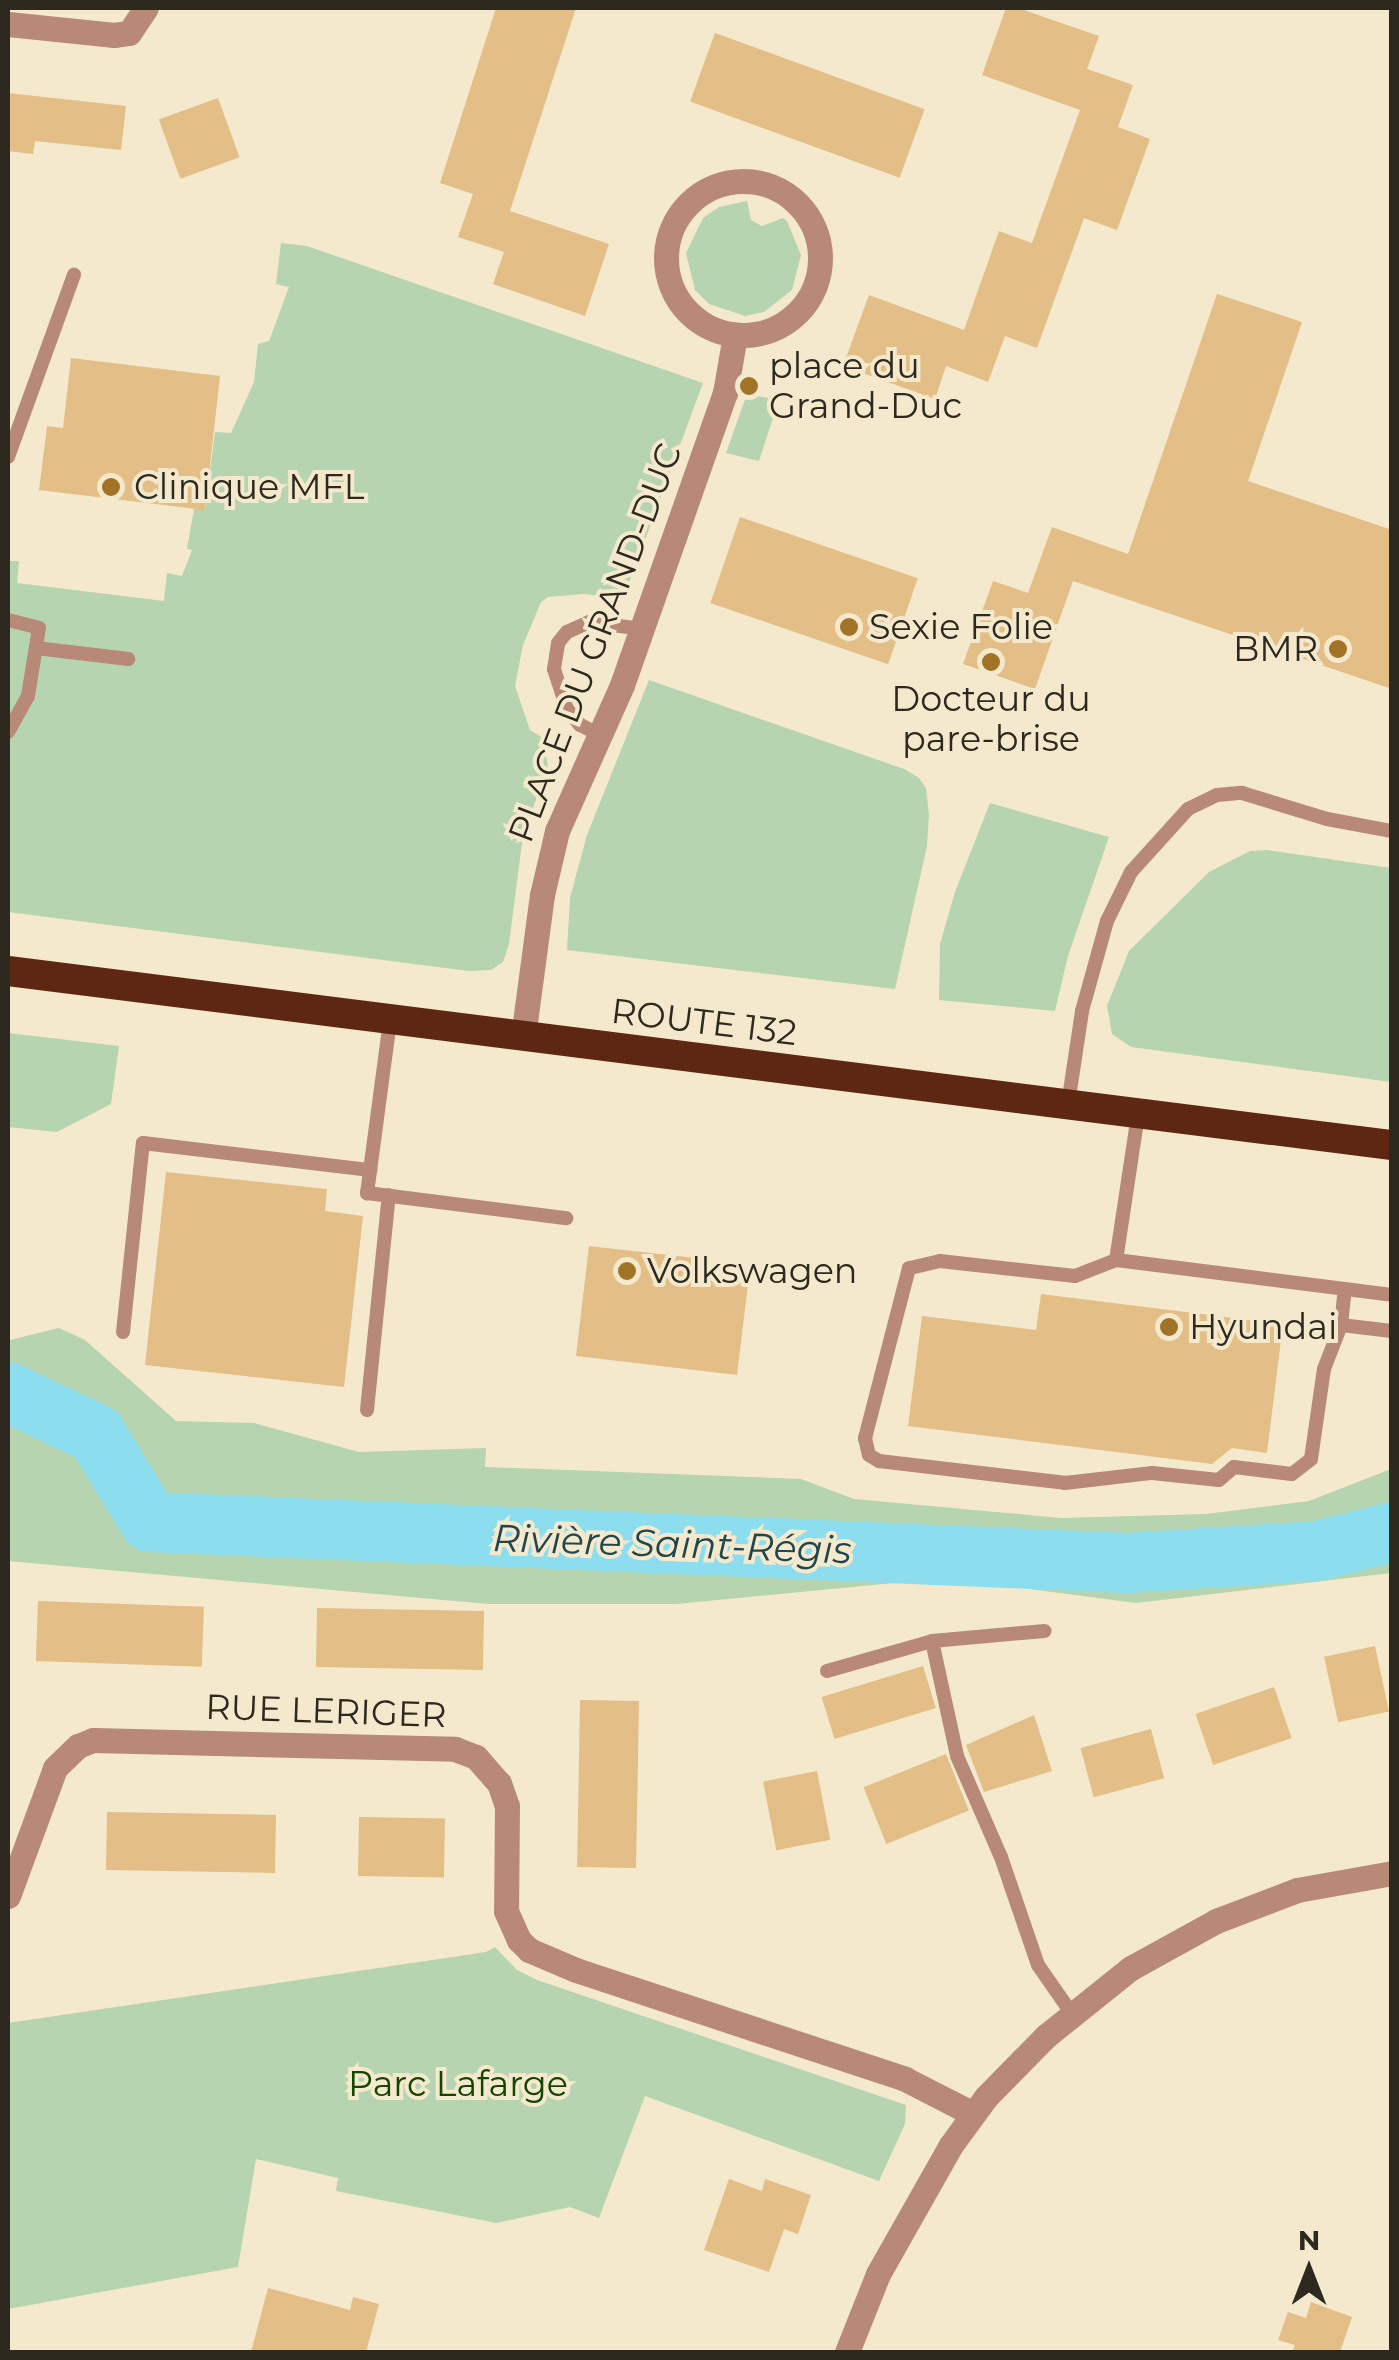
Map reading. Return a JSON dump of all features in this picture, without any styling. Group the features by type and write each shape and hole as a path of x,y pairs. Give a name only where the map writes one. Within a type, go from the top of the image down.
{"highway":[{"name":"ROUTE 132","path":"8,971 1392,1146"}],"street":[{"path":"8,24 93,34 129,33 146,8"},
{"path":"748,180 785,193 804,211 818,238 820,265 813,292 796,315 761,333 735,335 711,328 682,305 669,282 666,254 672,226 688,203 722,183 748,180"},
{"name":"PLACE DU GRAND-DUC","path":"523,1037 549,858 642,630 725,393 735,335"},
{"name":"RUE LERIGER","path":"8,1896 55,1768 78,1746 93,1740 456,1749 476,1757 499,1782 507,1806 506,1911 519,1940 529,1950 576,1970 905,2079 972,2114"},
{"path":"847,2352 866,2299 899,2233 972,2114 1072,2014 1131,1968 1216,1920 1298,1890 1392,1872"}],"lane":[{"path":"8,457 74,275"},
{"path":"8,620 39,628 28,696 8,732"},
{"path":"600,735 580,725 567,708 554,669 558,643 567,632 588,622 642,630"},
{"path":"36,648 128,658"},
{"path":"1068,1106 1082,1011 1107,921 1130,872 1188,808 1217,795 1242,793 1327,819 1392,830"},
{"path":"390,1020 367,1192 566,1218"},
{"path":"1116,1260 1138,1114"},
{"path":"123,1332 143,1143 370,1170"},
{"path":"367,1410 389,1195"},
{"path":"1345,1289 1341,1325 1324,1369 1311,1459 1292,1474 1234,1467 1219,1480 1152,1473 1065,1483 878,1461 869,1455 864,1438 910,1268 940,1261 1075,1276 1116,1260 1345,1289 1392,1295"},
{"path":"1341,1325 1392,1330"},
{"path":"828,1671 932,1642 1044,1631"},
{"path":"932,1642 957,1756 991,1832 1038,1965 1072,2014"}],"green space":[{"path":"747,201 751,220 762,226 783,218 787,221 801,255 792,290 764,312 745,316 709,304 695,290 686,253 703,218 719,207"},
{"path":"281,243 307,246 703,383 623,599 584,594 548,597 541,602 523,645 515,686 530,730 543,738 548,767 523,835 509,944 503,962 491,970 469,971 8,912 8,561 19,561 17,583 164,601 167,573 182,576 192,550 187,549 194,509 205,509 215,432 231,433 254,382 258,344 269,341 289,287 276,284"},
{"path":"747,394 779,400 759,461 726,453"},
{"path":"649,680 904,769 919,778 926,788 927,846 895,989 567,950 570,898 587,835"},
{"path":"990,803 1109,837 1068,956 1055,1011 939,1000 940,944 955,892"},
{"path":"1267,850 1391,868 1391,1082 1131,1047 1112,1034 1107,1006 1129,951 1209,872 1250,851"},
{"path":"8,1033 119,1046 111,1104 57,1132 8,1127"},
{"path":"8,1155 10,1340 59,1328 85,1340 176,1421 254,1423 359,1452 486,1448 485,1467 801,1479 854,1499 1061,1518 1206,1514 1309,1501 1391,1469 1391,1573 1136,1603 946,1578 676,1604 488,1604 8,1561"},
{"name":"Parc Lafarge","path":"495,1947 517,1970 537,1980 906,2105 905,2124 879,2181 645,2096 599,2218 570,2207 496,2223 336,2191 338,2178 256,2159 238,2267 8,2309 8,2023 486,1952"}],"building":[{"path":"496,8 576,8 510,211 609,244 585,316 493,284 504,252 458,237 473,194 440,183"},
{"path":"1006,8 1018,8 1099,36 1087,69 1133,85 1118,127 1150,139 1117,230 1084,218 1037,348 1005,336 988,382 946,366 935,399 843,366 869,295 964,330 999,231 1032,243 1080,110 982,75"},
{"path":"715,33 925,109 900,178 690,102"},
{"path":"8,93 126,106 121,150 35,141 33,154 8,151"},
{"path":"218,98 240,157 180,179 159,120"},
{"path":"1217,294 1302,322 1248,481 1392,530 1392,689 1073,581 1035,689 963,664 993,581 1028,593 1052,527 1128,554"},
{"path":"71,358 220,376 205,510 39,490 47,426 63,428"},
{"path":"740,517 918,578 888,664 710,603"},
{"path":"166,1172 327,1189 325,1211 363,1216 344,1387 145,1365"},
{"path":"589,1246 695,1258 693,1277 748,1284 737,1375 576,1356"},
{"path":"1041,1294 1283,1324 1267,1453 1232,1448 1212,1464 908,1426 922,1316 1036,1330"},
{"path":"38,1601 204,1607 202,1667 36,1661"},
{"path":"317,1608 484,1611 483,1670 316,1667"},
{"path":"1375,1646 1389,1712 1338,1722 1324,1657"},
{"path":"923,1666 936,1708 834,1739 822,1697"},
{"path":"1274,1687 1292,1738 1213,1765 1196,1714"},
{"path":"580,1700 639,1701 636,1868 577,1867"},
{"path":"1034,1715 1052,1771 984,1792 966,1745"},
{"path":"1151,1729 1164,1778 1094,1797 1080,1748"},
{"path":"946,1754 969,1811 886,1844 863,1787"},
{"path":"817,1771 830,1840 776,1850 763,1781"},
{"path":"107,1812 276,1815 275,1873 106,1870"},
{"path":"359,1817 445,1819 444,1877 358,1876"},
{"path":"729,2179 762,2191 765,2179 811,2195 798,2234 784,2229 769,2272 704,2250"},
{"path":"268,2288 350,2310 353,2297 379,2304 366,2352 251,2352"},
{"path":"1311,2302 1352,2317 1340,2352 1292,2352 1295,2345 1278,2340 1288,2312 1306,2318"}],"waterway":[{"name":"Rivière Saint-Régis","path":"8,1392 96,1434 150,1522 1127,1563 1316,1551 1392,1532"}],"place":[{"name":"place du Grand-Duc","path":"749,386"},
{"name":"Clinique MFL","path":"111,487"},
{"name":"Sexie Folie","path":"849,627"},
{"name":"BMR","path":"1338,649"},
{"name":"Docteur du pare-brise","path":"991,662"},
{"name":"Volkswagen","path":"627,1271"},
{"name":"Hyundai","path":"1169,1327"}]}
